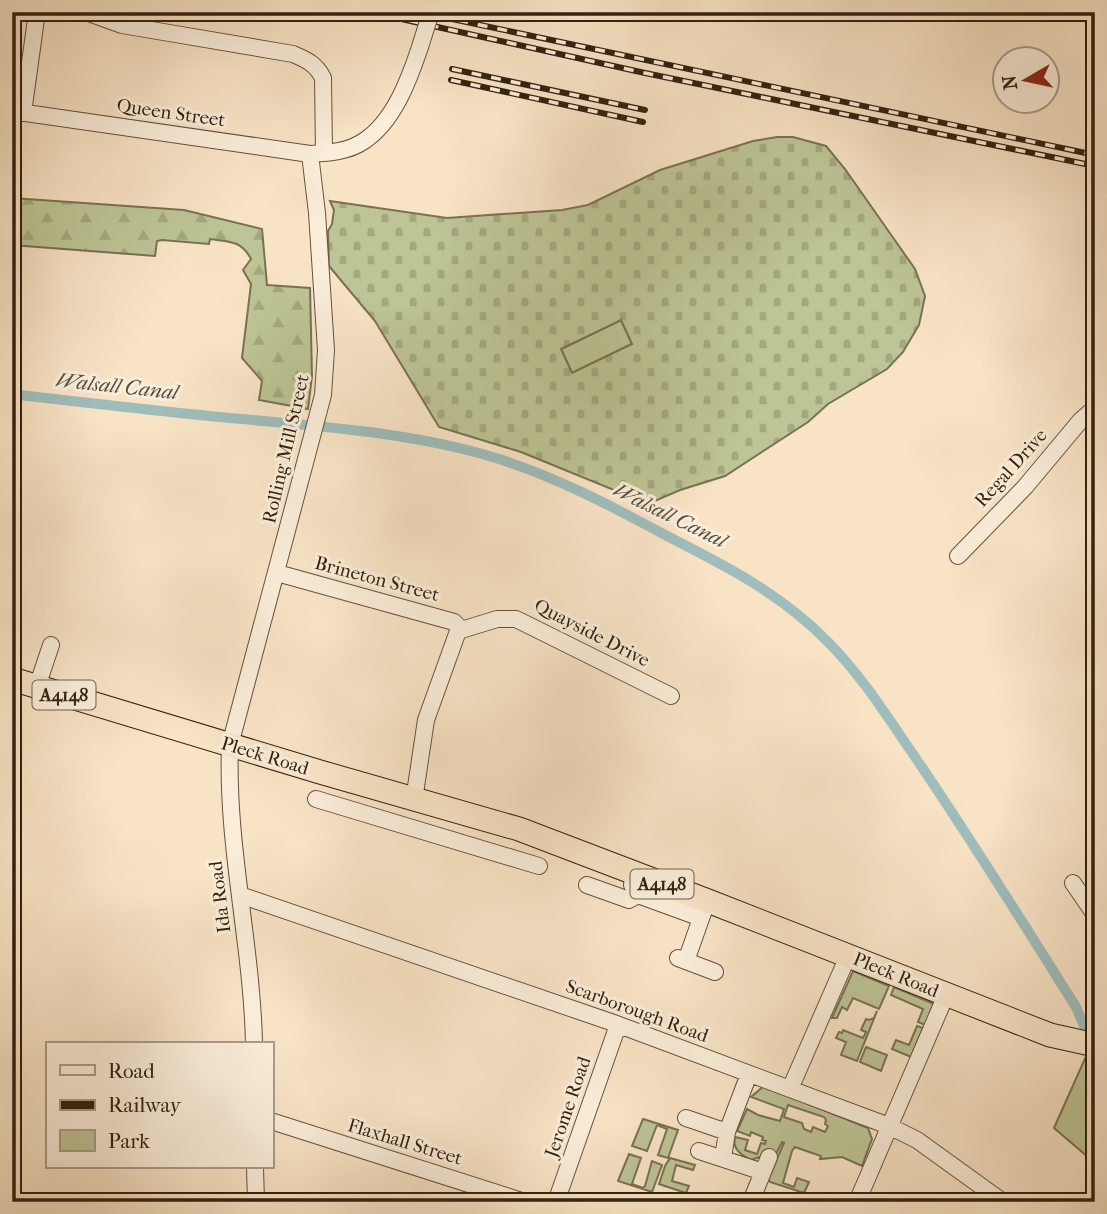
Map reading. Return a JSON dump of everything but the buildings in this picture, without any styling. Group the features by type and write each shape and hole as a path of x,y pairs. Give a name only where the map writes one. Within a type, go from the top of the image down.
{"highway":[{"name":"Pleck Road","path":"12,678 230,746 519,830 636,885 848,956 1050,1035 1091,1044"}],"street":[{"path":"18,112 37,12"},
{"name":"Rolling Mill Street","path":"86,12 122,24 293,54 317,67 323,78 325,93 317,154 317,213 326,350 321,407 230,746"},
{"path":"317,154 356,145 378,129 394,108 411,74 432,12"},
{"name":"Queen Street","path":"18,112 317,154"},
{"name":"Regal Drive","path":"958,556 1025,487 1081,420 1095,408"},
{"name":"Brineton Street","path":"277,573 454,622 460,627 458,631"},
{"name":"Quayside Drive","path":"458,631 496,619 516,619 671,696"},
{"path":"414,800 426,720 458,631"},
{"path":"37,687 51,645"},
{"name":"Ida Road","path":"230,746 230,798 251,989 254,1042"},
{"name":"Pleck Road","path":"316,799 539,866"},
{"path":"332,822 338,806"},
{"path":"511,857 519,830"},
{"path":"1073,883 1095,915"},
{"name":"Pleck Road","path":"587,886 629,900 636,885"},
{"name":"Scarborough Road","path":"240,895 618,1025 889,1126 917,1140 1003,1202"},
{"path":"705,909 681,959 715,972"},
{"path":"790,1089 848,956"},
{"path":"857,1202 946,995"},
{"name":"Jerome Road","path":"556,1202 618,1025"},
{"path":"723,1158 727,1132 749,1074"},
{"path":"686,1118 727,1132"},
{"name":"Flaxhall Street","path":"273,1122 525,1202"},
{"path":"699,1151 766,1165 752,1199"},
{"path":"255,1168 256,1202"}],"green space":[{"path":"793,137 826,146 915,269 925,296 919,325 903,352 887,369 828,404 808,422 725,476 680,490 648,504 521,452 439,427 375,321 329,266 328,231 334,210 330,201 447,218 562,210 588,205 660,170 753,141","holes":["621,320 632,344 572,373 561,349"]},
{"path":"12,198 184,210 262,229 267,285 310,288 312,376 308,409 259,400 262,381 242,358 251,284 243,270 251,259 239,245 210,239 209,244 162,240 157,241 155,256 12,245"},
{"path":"621,320 632,344 572,373 561,349"},
{"path":"853,971 889,986 879,1009 853,998 847,1010 842,1007 837,1018 832,1018"},
{"path":"894,987 934,1004 925,1025 918,1022 923,1009 891,995"},
{"path":"877,1011 857,1061 841,1055 846,1042 836,1038 839,1032 842,1033 843,1030 863,1038 866,1032 861,1030 866,1019 874,1018"},
{"path":"917,1026 923,1028 911,1057 892,1049 896,1040 909,1045"},
{"path":"866,1047 887,1055 881,1071 860,1062"},
{"path":"1087,1054 1095,1055 1095,1163 1054,1128"},
{"path":"764,1086 868,1128 872,1139 862,1166 842,1157 820,1159 821,1156 795,1147 783,1183 794,1187 797,1178 809,1182 804,1193 770,1182 768,1179 784,1143 782,1142 775,1156 751,1160 741,1154 734,1141 735,1137 748,1140 745,1150 757,1154 761,1143 765,1144 763,1137 751,1132 750,1136 737,1131 747,1109 780,1121 784,1109 751,1097","holes":["788,1105 824,1117 828,1126 825,1132 813,1127 811,1132 804,1129 802,1123 784,1117"]},
{"path":"643,1119 678,1130 668,1158 658,1155 667,1129 657,1125 647,1151 632,1146"},
{"path":"629,1154 641,1158 632,1184 643,1188 652,1161 662,1165 652,1192 618,1181"},
{"path":"670,1158 695,1165 693,1170 676,1165 672,1181 689,1186 686,1193 659,1184"}],"waterway":[{"path":"1077,12 1095,18"},
{"name":"Walsall Canal","path":"12,394 370,432 465,449 563,483 733,571 773,596 810,625 863,683 997,881 1076,1007 1087,1033"}],"railway":[{"path":"370,12 645,73 1095,166"},
{"path":"419,12 1095,155"},
{"path":"452,69 645,110"},
{"path":"451,80 643,122"}]}
